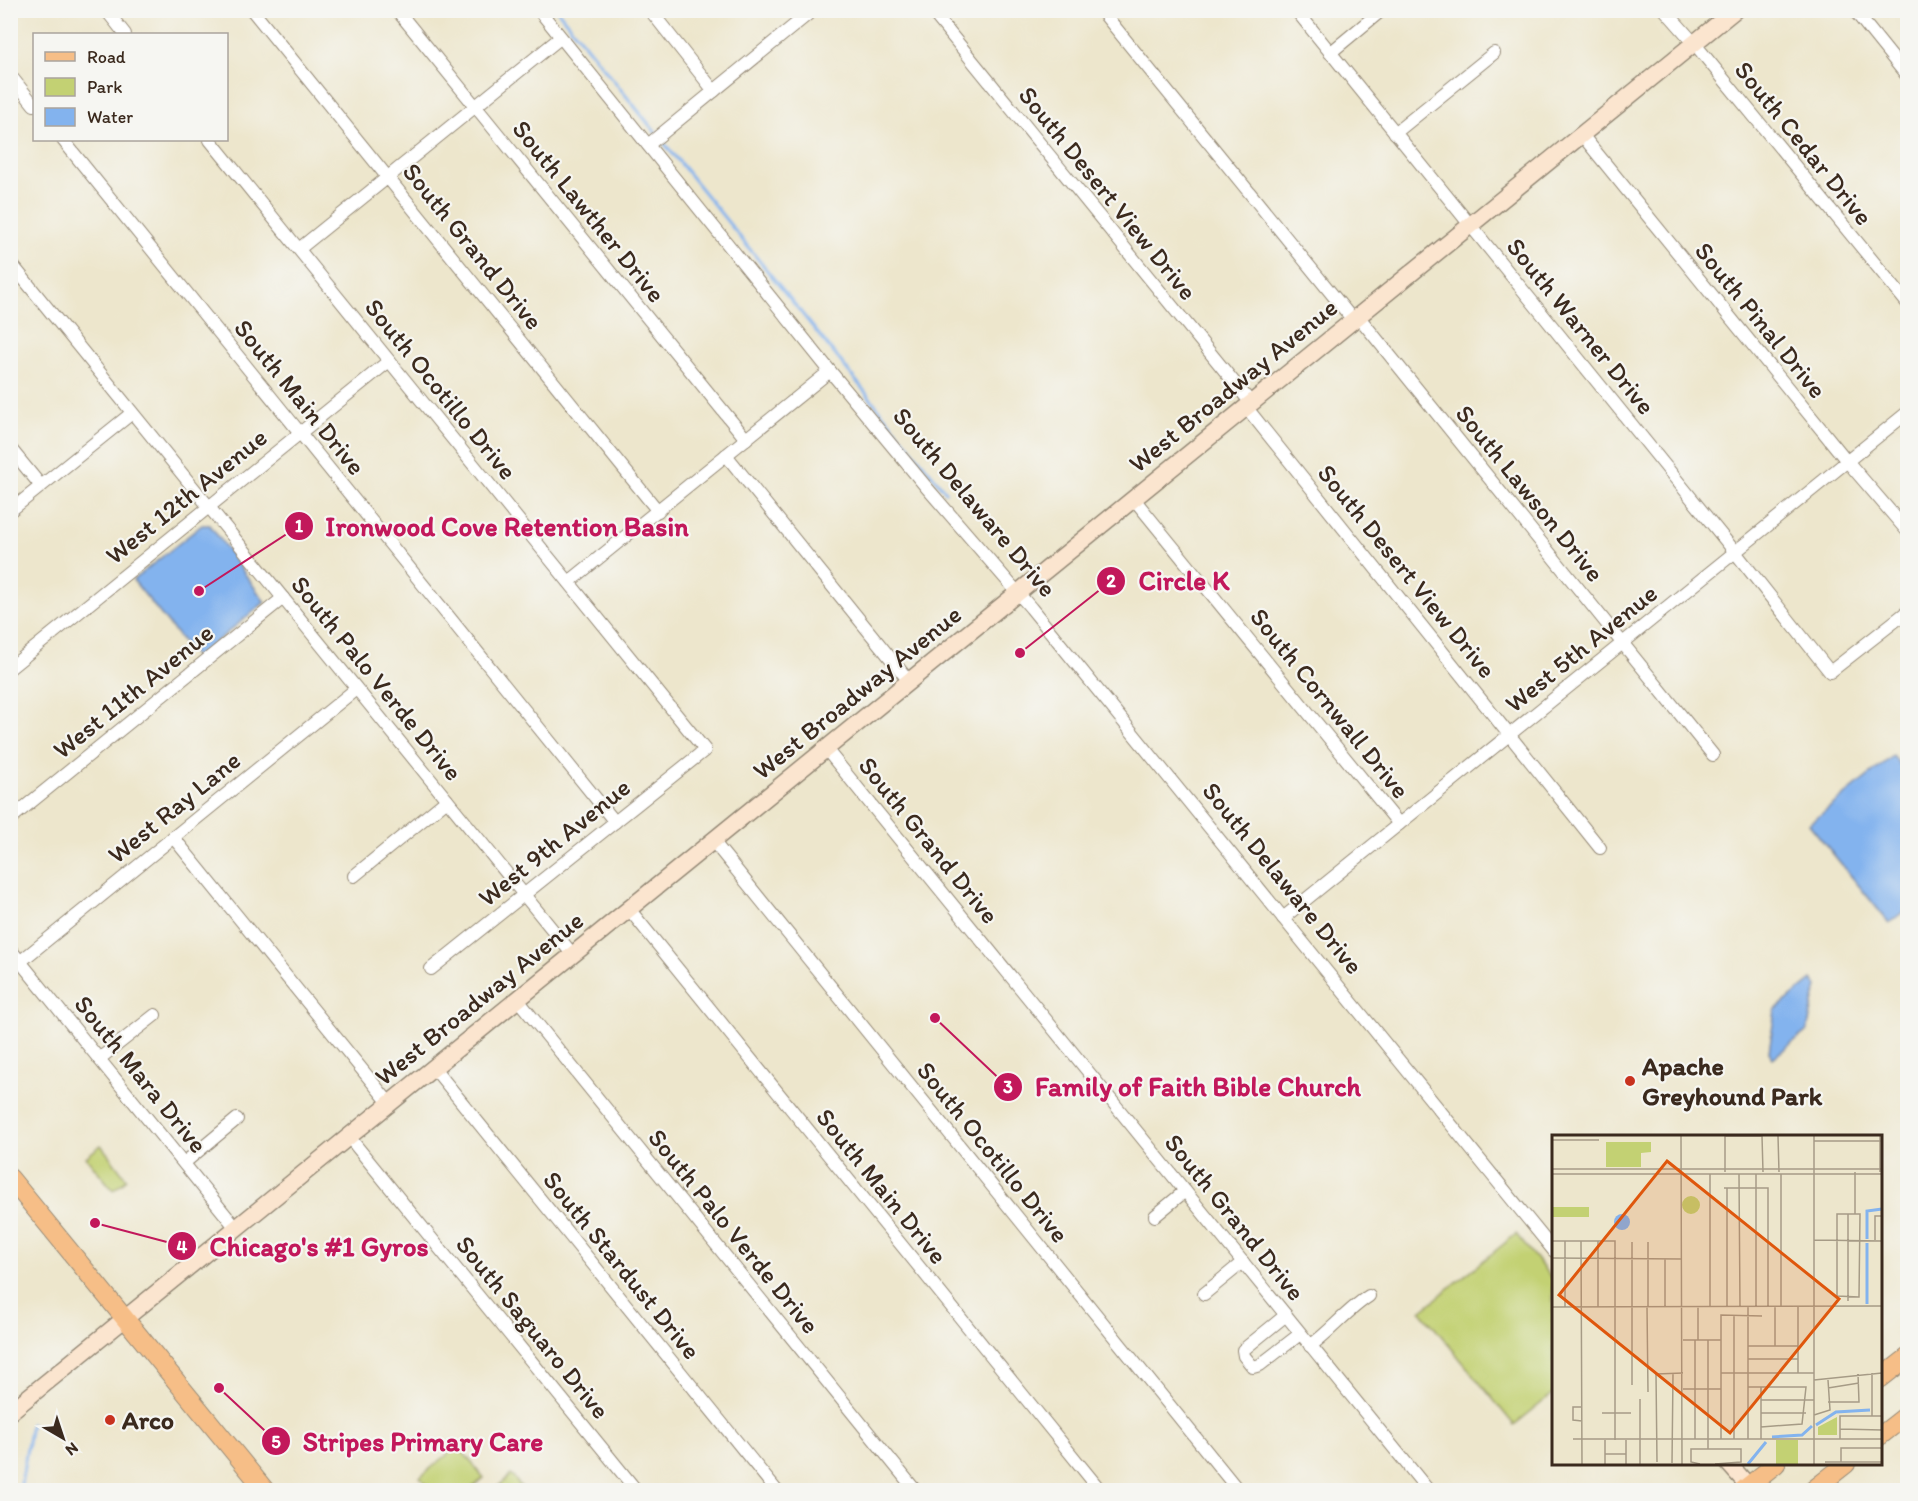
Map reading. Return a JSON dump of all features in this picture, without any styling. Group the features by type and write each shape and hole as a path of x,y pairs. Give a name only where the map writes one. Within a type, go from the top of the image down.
{"main road":[{"name":"West Broadway Avenue","path":"10,1412 1735,10"},
{"path":"10,1178 265,1491"},
{"path":"1882,1377 1908,1357"},
{"path":"1882,1435 1908,1414"},
{"path":"1730,1465 1748,1489 1775,1465"},
{"path":"1813,1491 1845,1465"}],"street":[{"path":"106,10 124,33"},
{"name":"South Grand Drive","path":"252,10 658,511"},
{"name":"South Lawther Drive","path":"397,10 746,439"},
{"name":"South Delaware Drive","path":"538,10 561,38 656,139 830,371 927,488 1018,592 1552,1249"},
{"path":"650,10 714,91"},
{"path":"656,139 813,10"},
{"name":"South Desert View Drive","path":"931,10 1600,848"},
{"name":"South Lawson Drive","path":"1101,10 1713,755"},
{"name":"South Warner Drive","path":"1296,10 1830,672 1908,611"},
{"path":"1330,53 1382,10"},
{"name":"South Cedar Drive","path":"1665,10 1908,304"},
{"path":"1854,10 1908,77"},
{"path":"299,249 561,38"},
{"path":"1395,133 1494,53"},
{"path":"10,75 33,104"},
{"name":"South Pinal Drive","path":"1582,135 1908,532"},
{"name":"South Main Drive","path":"64,141 615,822"},
{"name":"South Ocotillo Drive","path":"211,141 705,750"},
{"name":"South Palo Verde Drive","path":"10,262 573,955"},
{"name":"West 12th Avenue","path":"10,668 389,360"},
{"path":"569,582 830,371"},
{"path":"10,511 132,412"},
{"name":"West 5th Avenue","path":"1283,918 1908,412"},
{"path":"10,448 41,486"},
{"path":"726,455 909,681"},
{"name":"South Cornwall Drive","path":"1134,499 1399,824"},
{"name":"West 11th Avenue","path":"10,819 283,598"},
{"name":"West Ray Lane","path":"21,961 356,689"},
{"name":"South Grand Drive","path":"826,749 1428,1491"},
{"name":"West 9th Avenue","path":"431,969 705,750"},
{"path":"354,876 447,800"},
{"path":"173,837 390,1104"},
{"name":"South Ocotillo Drive","path":"713,841 1238,1491"},
{"name":"South Main Drive","path":"629,909 1100,1491"},
{"name":"South Mara Drive","path":"10,949 236,1228"},
{"name":"South Palo Verde Drive","path":"518,1000 915,1491"},
{"path":"99,1059 156,1015"},
{"name":"South Stardust Drive","path":"434,1068 776,1491"},
{"path":"184,1163 237,1119"},
{"name":"South Saguaro Drive","path":"349,1137 636,1491"},
{"path":"1155,1216 1185,1191"},
{"path":"1204,1294 1243,1263"},
{"path":"1310,1346 1327,1334 1356,1304 1369,1296"},
{"path":"1286,1315 1243,1350 1244,1356 1253,1367 1260,1365 1300,1334"}],"green space":[{"path":"101,1145 127,1179 113,1190 86,1157"},
{"path":"1516,1234 1552,1279 1552,1395 1514,1425 1421,1311"},
{"path":"458,1446 484,1478 469,1490 430,1490 420,1477"},
{"path":"511,1475 524,1490 494,1490"}],"water":[{"path":"202,525 210,525 265,602 196,658 133,580"},
{"path":"1893,756 1907,774 1908,908 1889,923 1809,824"},
{"path":"1812,980 1817,986 1807,1031 1773,1058 1769,1052 1775,1010"}],"waterway":[{"path":"557,10 656,133"},
{"path":"660,138 946,492"},
{"path":"20,1490 31,1424"}],"place":[{"name":"Ironwood Cove Retention Basin","path":"199,591"},
{"name":"Circle K","path":"1020,653"},
{"name":"Family of Faith Bible Church","path":"935,1018"},
{"name":"Apache Greyhound Park","path":"1630,1081"},
{"name":"Chicago's #1 Gyros","path":"95,1223"},
{"name":"Stripes Primary Care","path":"219,1388"},
{"name":"Arco","path":"110,1420"}]}
